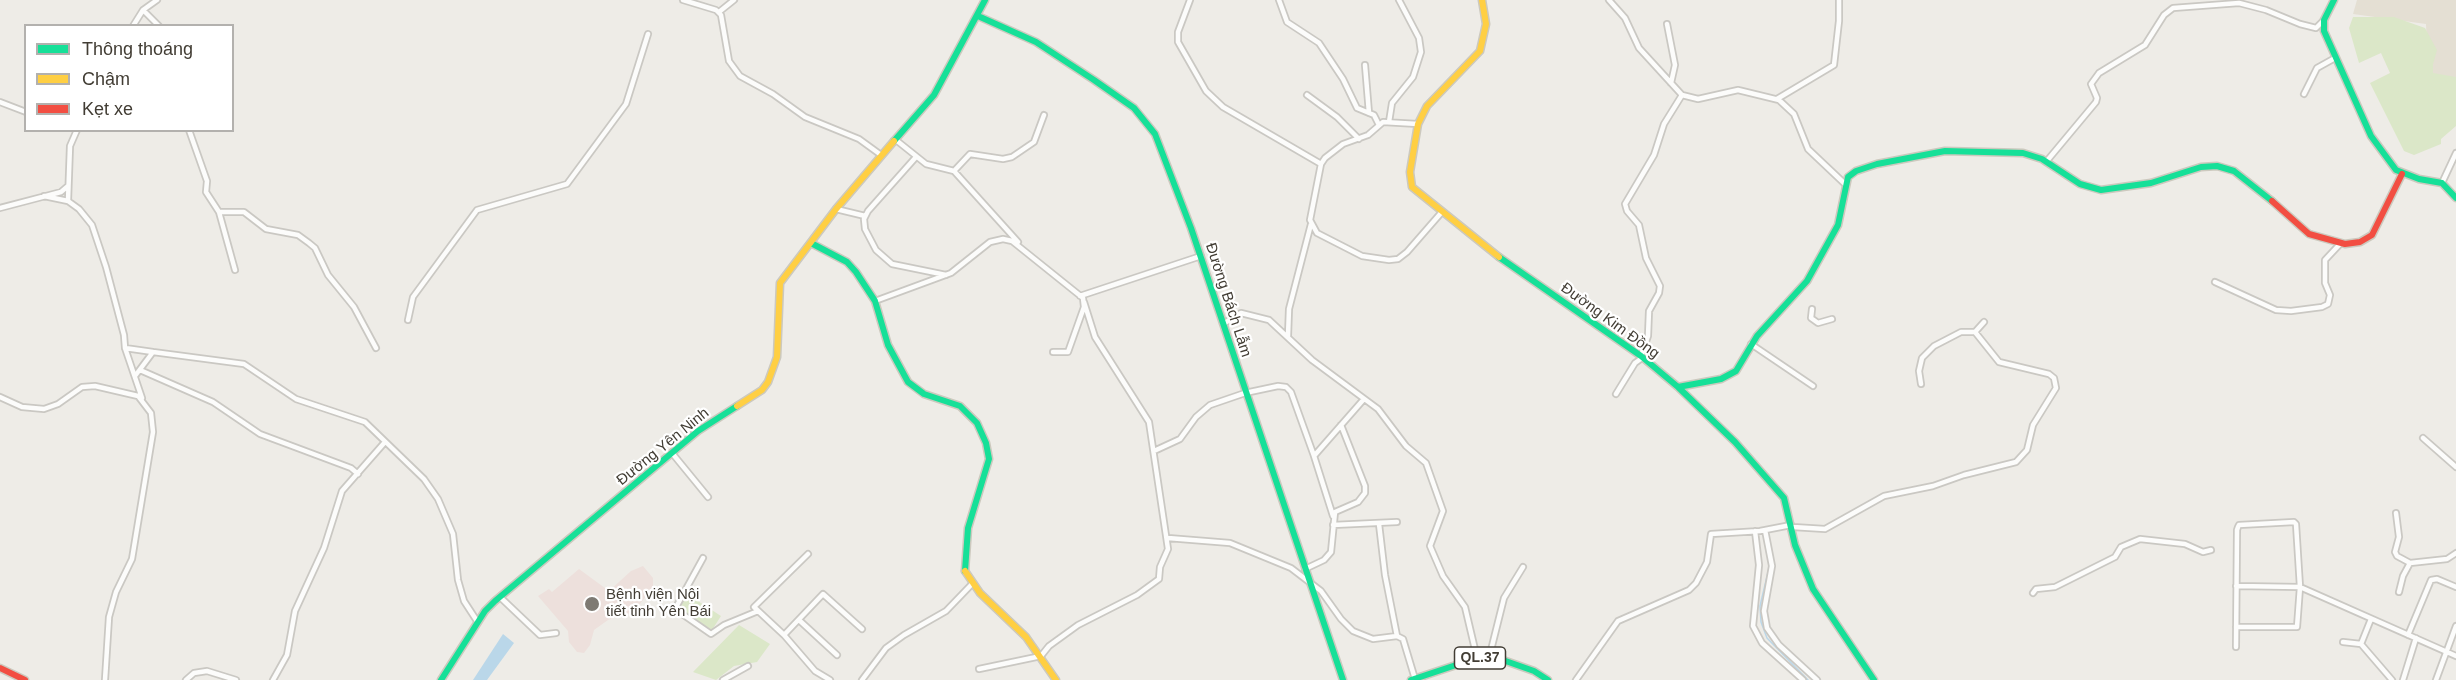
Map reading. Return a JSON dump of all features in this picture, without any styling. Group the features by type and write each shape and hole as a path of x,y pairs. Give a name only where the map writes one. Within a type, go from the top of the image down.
{"street":[{"path":"134,24 143,10 157,0"},
{"path":"683,0 719,12"},
{"path":"719,12 734,0"},
{"name":"Đường Yên Ninh","path":"441,680 477,621 500,597 703,427 752,398 768,382 777,357 780,283 836,209 896,140 945,78 985,0"},
{"path":"1190,0 1178,32 1178,42 1206,91 1223,107 1321,164"},
{"path":"1279,0 1287,22 1319,43 1343,78 1357,108 1375,117 1378,125"},
{"path":"1389,122 1392,103 1413,77 1421,52 1419,38 1399,0"},
{"name":"Đường Kim Đồng","path":"1482,0 1486,24 1480,51 1442,88 1427,106 1418,124 1410,180 1415,191 1484,247 1642,357 1678,387 1735,442 1780,492 1793,526 1795,545 1812,589 1874,680"},
{"path":"1609,0 1625,18 1639,48 1682,95 1698,99 1738,90 1777,99 1794,114 1808,149 1845,184"},
{"path":"1777,99 1834,65 1839,0"},
{"path":"2046,162 2096,102 2097,98 2091,84 2099,73 2145,45 2164,15 2173,8 2239,3 2316,28 2324,20 2334,0"},
{"path":"143,10 157,24"},
{"path":"719,12 729,61 738,74 773,94 805,117 852,135 881,155"},
{"name":"Đường Bách Lẫm","path":"978,16 1036,42 1134,108 1155,134 1201,256 1343,680"},
{"path":"2324,20 2324,31 2335,58 2371,136 2390,164 2402,174 2442,183 2456,198"},
{"path":"1666,24 1675,65 1671,83"},
{"path":"408,320 413,297 477,210 567,184 626,105 648,34"},
{"path":"2304,94 2317,68 2335,58"},
{"path":"1365,65 1369,113"},
{"path":"1307,95 1337,117 1359,139"},
{"path":"1616,394 1635,363 1642,357 1648,336 1649,311 1659,294 1660,286 1646,258 1639,225 1627,211 1625,204 1654,155 1664,124 1682,95"},
{"path":"0,102 24,111"},
{"path":"954,171 970,154 1003,159 1012,157 1034,142 1044,115"},
{"path":"1288,336 1289,309 1311,224 1311,212 1321,164 1340,146 1359,139 1378,125 1389,122 1418,124"},
{"path":"68,201 70,146 76,132"},
{"path":"190,132 207,181 206,192 219,212 235,270"},
{"path":"896,140 929,165 954,171 1020,244 1080,296 1095,337 1149,422 1168,538 1168,549 1160,567 1159,579 1132,598 1078,625 1048,646 1041,656 979,669"},
{"path":"1678,387 1729,376 1739,367 1751,344 1799,293 1813,271 1839,225 1848,177 1856,171 1877,164 1939,151 2023,153 2046,162 2080,184 2101,190 2151,183 2201,167 2223,167 2256,186 2309,234 2340,244 2360,242 2372,235 2394,195 2402,174"},
{"path":"2442,183 2456,153"},
{"path":"916,157 865,216 866,232 885,260 898,266 947,275"},
{"path":"0,208 61,192 68,186"},
{"path":"44,196 68,201 86,217 98,238 124,335 125,348 142,398 151,413 153,432 132,559 116,592 109,617 105,680"},
{"path":"836,209 865,216"},
{"path":"219,212 244,212 266,229 298,235 315,248 328,274 354,307 376,348"},
{"path":"1311,224 1317,233 1362,256 1378,260 1398,259 1441,213"},
{"path":"876,301 947,275 990,242 1007,239 1020,244"},
{"path":"810,243 851,266 876,301 888,345 908,382 918,391 950,401 970,414 986,442 988,468 966,540 965,574 972,584 1026,637 1056,680"},
{"path":"2215,282 2276,310 2291,311 2322,307 2328,304 2330,295 2325,283 2325,260 2340,244"},
{"path":"1080,296 1201,256"},
{"path":"1053,352 1068,352 1084,302"},
{"path":"1812,309 1810,318 1818,323 1832,319"},
{"path":"1223,324 1241,313 1269,320 1312,360 1378,409 1406,446 1426,463 1443,511 1430,546 1443,576 1465,607 1477,658"},
{"path":"1922,384 1919,371 1922,358 1934,346 1961,332 1975,332 1984,322"},
{"path":"1576,680 1618,621 1681,594 1696,584 1707,562 1710,535 1793,526 1825,529 1879,498 1933,486 2011,463 2022,457 2027,450 2034,422 2055,391 2055,381 2049,374 1999,362 1975,332"},
{"path":"1751,344 1812,386"},
{"path":"125,348 244,364 296,399 365,422 424,479 438,499 453,534 458,580 464,601 477,621"},
{"path":"127,392 153,352"},
{"path":"140,370 213,402 260,434 351,468 358,474"},
{"path":"1154,451 1180,440 1196,417 1210,405 1271,386 1288,388 1314,456 1333,516 1331,552 1324,560 1305,569"},
{"path":"0,398 22,407 38,410 58,404 82,387 127,392 142,398"},
{"path":"1314,456 1364,399"},
{"path":"1333,516 1337,510 1362,500 1366,489 1341,425"},
{"path":"2423,438 2456,467"},
{"path":"273,680 287,656 295,611 324,548 339,497 385,442"},
{"path":"672,453 708,497"},
{"path":"2396,513 2399,537 2395,552 2397,556 2410,563 2447,558 2456,553"},
{"path":"1333,525 1397,522"},
{"path":"2235,647 2239,525 2291,522 2296,524 2300,587 2297,627 2236,627"},
{"path":"1379,524 1384,575 1397,636 1406,643 1413,679"},
{"path":"1765,530 1772,566 1764,611 1767,628 1779,645 1817,680"},
{"path":"1755,531 1760,565 1753,626 1762,643 1803,680"},
{"path":"2159,539 2160,531"},
{"path":"1168,538 1230,543 1291,568 1321,591 1353,631 1373,639 1397,636"},
{"path":"2033,594 2036,589 2055,587 2115,557 2121,547 2140,539 2159,539 2185,544 2203,552 2211,550"},
{"path":"808,554 754,608 784,635 815,671 830,680"},
{"path":"703,558 675,609 711,634 724,625 758,611"},
{"path":"2399,592 2403,576 2410,563"},
{"path":"1489,658 1501,605 1523,567"},
{"path":"2408,635 2431,580 2437,579 2456,587"},
{"path":"861,680 886,648 946,611 972,584"},
{"path":"2236,586 2300,587 2456,656"},
{"path":"784,635 824,594 862,629"},
{"path":"500,597 540,635 549,636 556,633"},
{"path":"2361,644 2371,619"},
{"path":"799,620 837,655"},
{"path":"2436,680 2456,626"},
{"path":"2403,680 2416,638"},
{"path":"2343,642 2361,644 2392,680"},
{"name":"QL.37","path":"1413,679 1477,658 1489,658 1500,659 1534,671 1548,680"},
{"path":"723,680 748,666"},
{"path":"0,668 25,680"},
{"path":"186,680 194,673 207,671 236,680"}],"shaded area":[{"path":"2357,0 2456,0 2456,79 2428,77 2426,24 2353,14"},
{"name":"Bệnh viện Nội tiết tỉnh Yên Bái","path":"643,566 653,578 653,588 633,612 608,620 594,630 590,645 584,653 577,652 569,642 568,631 538,596 549,589 552,592 579,569 609,591 631,571"}],"green space":[{"path":"2353,17 2394,17 2425,28 2437,50 2433,73 2456,77 2456,126 2441,139 2441,144 2414,155 2404,151 2370,83 2390,73 2381,53 2359,63 2349,28"},
{"path":"687,594 721,616 712,630 678,610"},
{"path":"739,625 770,644 757,662 734,666 716,680 693,672"}],"water":[{"path":"503,634 514,643 487,680 473,680"}],"waterway":[{"path":"1769,568 1760,606 1761,622 1767,638 1808,680"}],"traffic: fast":[{"path":"894,141 934,95 985,0"},
{"path":"2334,0 2324,20 2324,31 2371,136 2396,170 2419,179 2442,183 2456,198"},
{"path":"978,16 1036,42 1094,80 1134,108 1155,134 1191,228 1343,680"},
{"path":"1678,387 1721,379 1736,371 1757,336 1807,281 1838,225 1848,177 1856,171 1877,164 1945,151 2023,153 2042,159 2080,184 2101,190 2151,183 2201,167 2217,166 2234,171 2272,201"},
{"path":"811,243 847,262 856,272 875,301 888,345 908,382 924,394 960,406 977,423 986,443 989,459 968,528 965,571"},
{"path":"1499,257 1641,356 1678,387 1735,442 1784,498 1795,545 1813,589 1874,680"},
{"path":"441,680 485,611 495,601 698,431 737,406"},
{"path":"1411,680 1477,658 1500,659 1534,671 1548,680"}],"traffic: slow":[{"path":"1482,0 1486,24 1480,51 1427,106 1418,124 1410,172 1412,187 1499,257"},
{"path":"737,406 762,390 768,382 777,357 780,283 836,209 894,141"},
{"path":"965,571 980,593 1026,637 1056,680"}],"traffic: jam":[{"path":"2272,201 2309,234 2345,244 2360,242 2372,235 2402,174"},
{"path":"0,668 25,680"}],"place":[{"name":"Bệnh viện Nội tiết tỉnh Yên Bái","path":"592,604"}]}
